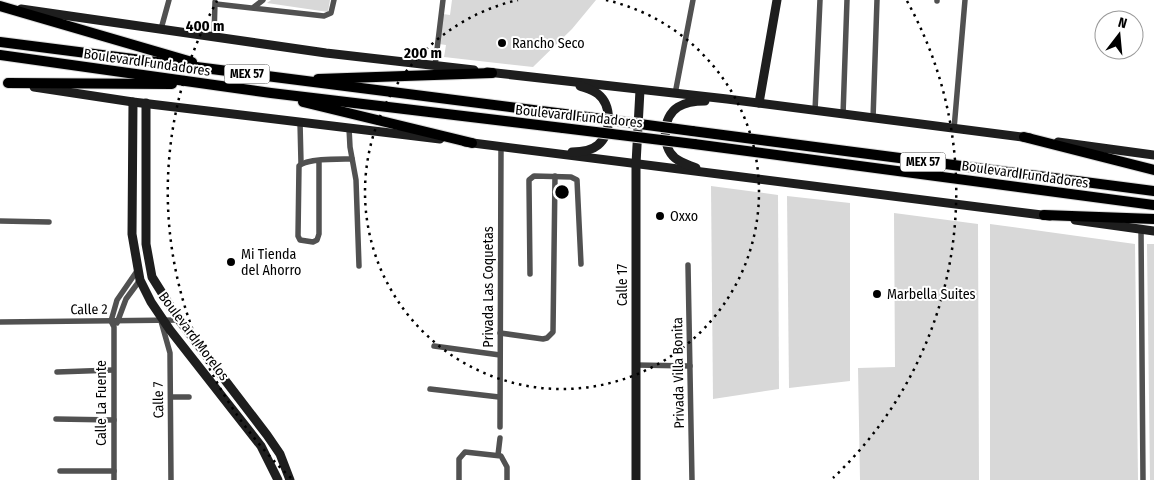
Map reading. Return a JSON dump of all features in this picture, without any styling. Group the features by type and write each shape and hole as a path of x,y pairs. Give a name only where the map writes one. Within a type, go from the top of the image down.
{"highway":[{"path":"0,6 220,70"},
{"name":"Boulevard Fundadores","path":"0,42 1154,191"},
{"name":"Boulevard Fundadores","path":"0,55 271,93 694,144 1154,205"},
{"path":"289,80 492,73"},
{"path":"4,82 149,85 197,82"},
{"path":"271,93 475,143"},
{"path":"1024,137 1154,170"},
{"path":"1044,216 1154,218"}],"main road":[{"path":"758,103 777,0"},
{"path":"0,6 435,66 727,99 1154,155"},
{"path":"4,82 133,102 475,143 1154,231"},
{"path":"549,153 585,151 592,148 604,139 607,128 607,107 597,94 565,82"},
{"name":"Calle 17","path":"636,480 636,164 640,90"},
{"path":"727,99 697,101 677,107 667,122 665,132 666,143 675,159 685,164 727,176"},
{"name":"Boulevard Morelos","path":"133,102 132,234 138,276 162,321 261,446 278,480"},
{"name":"Boulevard Morelos","path":"146,103 146,244 148,261 158,291 178,320 267,435 280,454 290,480"}],"street":[{"path":"161,29 169,0"},
{"path":"254,7 263,0"},
{"path":"214,37 215,2 324,16 331,12 334,0"},
{"path":"435,66 443,0"},
{"path":"675,94 693,0"},
{"path":"815,110 820,0"},
{"path":"843,115 847,0"},
{"path":"873,119 876,0"},
{"path":"954,129 965,0"},
{"path":"300,122 301,164 298,173 298,236 301,240 313,242 317,240 319,234 319,161"},
{"path":"349,128 356,180 359,266"},
{"name":"Privada Las Coquetas","path":"497,146 500,427"},
{"path":"301,164 352,159"},
{"path":"530,274 529,180 534,176 575,178 579,184 580,264"},
{"path":"500,332 543,339 553,332 555,176"},
{"path":"0,221 49,222"},
{"path":"1141,230 1143,480"},
{"name":"Privada Villa Bonita","path":"688,266 692,480"},
{"name":"Calle La Fuente","path":"114,480 114,370 117,300 138,276"},
{"name":"Calle La Fuente","path":"115,323 138,276"},
{"name":"Calle 2","path":"0,322 115,323 178,320"},
{"name":"Calle 7","path":"162,321 170,353 171,480"},
{"path":"434,346 500,355"},
{"path":"636,365 690,366"},
{"path":"57,372 114,370"},
{"path":"430,389 499,397"},
{"path":"171,398 189,397"},
{"path":"56,419 114,420"},
{"path":"498,455 500,438"},
{"path":"459,480 459,459 462,453 498,455 506,462 507,480"},
{"path":"60,471 114,471"}],"shaded area":[{"path":"271,0 330,0 328,12 267,3"},
{"name":"Rancho Seco","path":"452,0 596,0 572,29 533,67 444,57 446,45 439,44 443,14 450,15"},
{"path":"711,186 778,195 779,389 713,399"},
{"path":"787,196 850,203 850,381 789,388"},
{"path":"894,213 978,224 979,480 860,480 858,368 895,367"},
{"path":"990,224 1135,244 1138,480 990,480"},
{"path":"1147,244 1154,244 1154,480 1150,480"}],"place":[{"name":"Rancho Seco","path":"502,43"},
{"name":"Oxxo","path":"660,216"},
{"name":"Mi Tienda del Ahorro","path":"231,262"},
{"name":"Marbella Suites","path":"877,294"}]}
